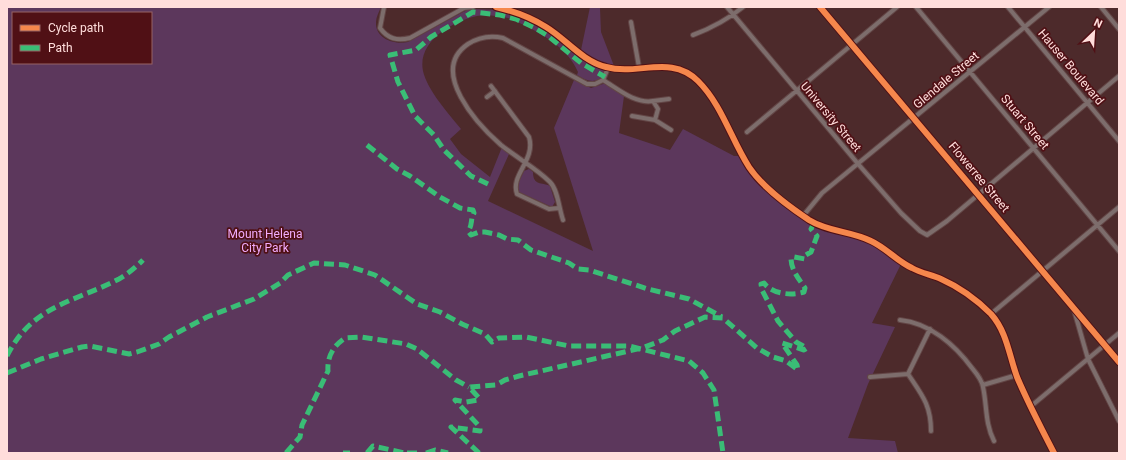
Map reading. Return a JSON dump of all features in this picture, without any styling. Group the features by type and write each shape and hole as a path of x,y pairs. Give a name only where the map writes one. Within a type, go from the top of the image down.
{"street":[{"path":"384,7 380,28 390,38 401,40 410,38 464,8 473,7"},
{"path":"496,7 527,17 546,27 585,57 608,68 669,66 686,72 697,80 711,98 750,169 759,180 803,216 828,229 871,241 914,269 956,286 991,314 1000,324 1017,375 1030,407 1054,453"},
{"name":"University Street","path":"727,7 859,165 901,213 925,235 933,232 978,194"},
{"path":"693,35 711,29 743,7"},
{"name":"Flowerree Street","path":"820,7 853,43 1119,362"},
{"path":"747,132 797,92 896,7"},
{"name":"Stuart Street","path":"916,7 1119,251"},
{"name":"Hauser Boulevard","path":"1008,7 1119,141"},
{"name":"Glendale Street","path":"803,216 822,193 859,165 1049,7"},
{"path":"1101,7 1119,29"},
{"path":"631,22 639,68"},
{"path":"563,220 551,184 500,144 459,94 454,82 453,70 456,58 461,50 477,39 498,37 587,84 595,84 603,80 608,68"},
{"path":"978,194 1119,76"},
{"path":"603,80 642,102 669,99"},
{"path":"491,86 529,137 531,150 524,163 516,185 517,194 549,209 559,208"},
{"path":"487,97 495,91"},
{"path":"653,101 658,109 655,120"},
{"path":"632,116 655,120 671,130"},
{"path":"991,314 1119,207"},
{"path":"1074,307 1088,359 1119,420"},
{"path":"900,320 917,323 930,330 953,345 964,357 983,385 988,425 994,441"},
{"path":"908,374 930,330"},
{"path":"1030,407 1119,333"},
{"path":"870,377 908,374"},
{"path":"908,374 927,404 931,417 931,431"},
{"path":"983,385 1017,375"}],"green space":[{"name":"Mount Helena City Park","path":"7,7 381,7 376,20 379,33 387,40 397,43 408,42 470,9 499,10 516,14 534,22 558,38 586,62 604,69 604,74 595,81 581,77 577,75 578,72 568,56 556,44 512,19 484,15 458,22 439,34 426,50 423,60 423,71 429,86 461,129 450,139 461,154 490,177 502,147 509,154 488,201 593,251 554,128 574,80 591,88 606,83 624,96 619,133 670,150 683,129 734,156 740,156 759,183 806,220 869,242 901,264 872,323 895,327 868,384 848,438 895,441 898,453 7,453"},
{"path":"590,7 600,8 601,32 614,66 596,61 581,50"},
{"path":"529,169 533,172 536,182 550,186 555,202 552,207 519,192 517,186 524,171"}],"marked path":[{"path":"488,184 471,176 444,150 434,135 415,116 398,82 390,55 416,50 431,37 473,12 500,15 516,19 535,28 548,36 581,63 605,77"},
{"path":"367,145 397,169 410,176 440,197 460,208 473,210 474,213 468,231 471,235 479,232 485,232 499,235 507,239 518,240 531,250 569,263 578,269 589,270 648,289 689,299 722,317"},
{"path":"479,453 451,427 480,431 480,427 455,400 466,402 478,400 479,398 469,387 496,385 505,380 519,376 642,348 663,340 675,331 705,317 723,318 757,348 773,357 786,361 798,370 797,365 782,343 804,350 807,348 796,342 778,321 762,290 761,284 764,283 772,290 782,293 793,294 804,292 805,288 794,270 791,258 794,257 805,259 806,255 811,252 817,236 811,229 814,223"},
{"path":"7,356 17,339 42,315 56,307 119,279 126,275 143,260"},
{"path":"7,373 41,359 82,347 90,346 129,354 137,352 159,344 207,317 254,299 280,283 288,275 314,263 345,265 375,275 417,304 440,312 485,334 492,342 499,338 526,337 569,346 629,346 689,361 703,373 714,390 723,453"},
{"path":"286,453 300,437 302,425 328,371 330,357 334,348 345,338 361,337 406,344 417,349 456,380 469,387"},
{"path":"367,453 373,446 405,453"},
{"path":"426,453 435,450 448,453"},
{"path":"343,453 350,453"},
{"path":"407,453 417,453"}],"cycle path":[{"path":"496,7 509,10 540,23 582,55 597,64 618,69 665,67 688,73 698,81 714,101 749,167 761,182 784,203 816,224 856,235 871,241 907,265 948,282 974,299 991,314 1001,328 1017,377 1054,453"},
{"path":"820,7 1119,362"}]}
